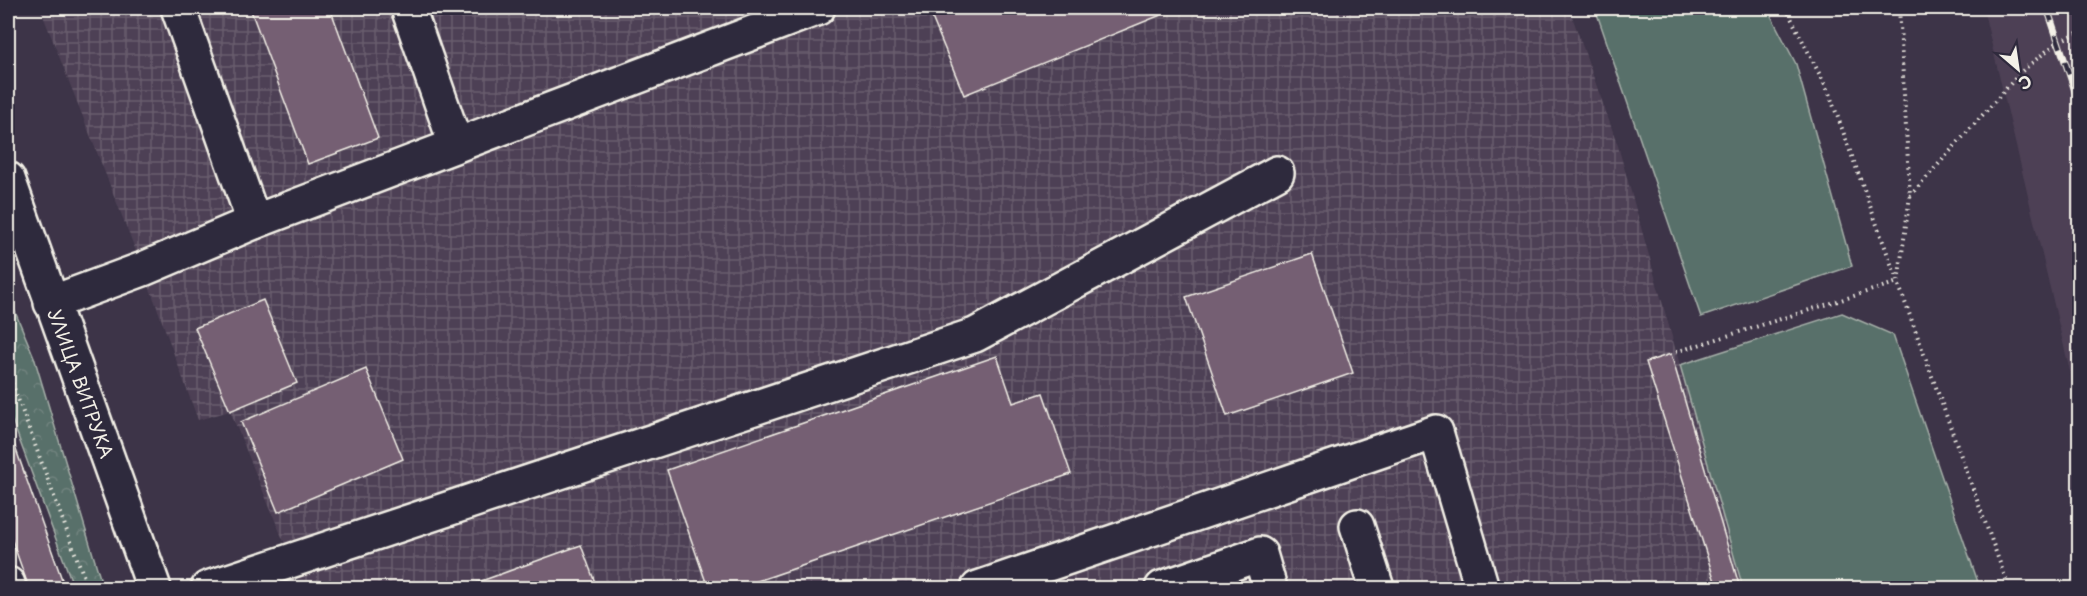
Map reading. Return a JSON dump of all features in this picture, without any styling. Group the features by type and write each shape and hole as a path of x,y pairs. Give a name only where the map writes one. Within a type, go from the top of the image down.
{"street":[{"path":"178,8 254,222"},
{"path":"408,8 456,145"},
{"path":"51,303 143,269 254,222 818,8"},
{"path":"208,588 975,335 1278,172"},
{"name":"УЛИЦА ВИТРУКА","path":"8,179 154,588"},
{"path":"978,588 1436,432 1482,588"},
{"path":"1357,526 1377,588"},
{"path":"1162,588 1260,554 1270,588"}],"path":[{"path":"1786,8 1829,93 2009,588"},
{"path":"1898,282 1910,196 1899,8"},
{"path":"1910,196 2022,70 2058,41 2079,32"},
{"path":"1676,351 1898,282"},
{"path":"8,372 88,588"}],"shaded area":[{"path":"40,8 1569,8 1618,146 1743,588 303,588 230,411 198,420 143,269"},
{"path":"1983,8 2079,8 2079,409"}],"green space":[{"path":"1595,8 1767,8 1796,64 1852,266 1701,317"},
{"path":"8,295 34,357 103,588 74,588 8,409"},
{"path":"1842,313 1893,335 1980,588 1743,588 1680,365"}],"building":[{"path":"250,8 330,8 378,138 308,164"},
{"path":"928,8 1178,8 964,95"},
{"path":"1312,254 1353,373 1227,416 1186,297"},
{"path":"263,300 297,383 230,411 195,328"},
{"path":"1671,354 1740,588 1717,588 1646,362"},
{"path":"997,356 1013,403 1043,393 1071,474 737,588 708,588 667,470"},
{"path":"366,369 403,459 278,512 241,422"},
{"path":"8,427 65,588 29,588 8,529"},
{"path":"581,545 597,588 462,588"}],"railway":[{"path":"2047,8 2080,106"}]}
